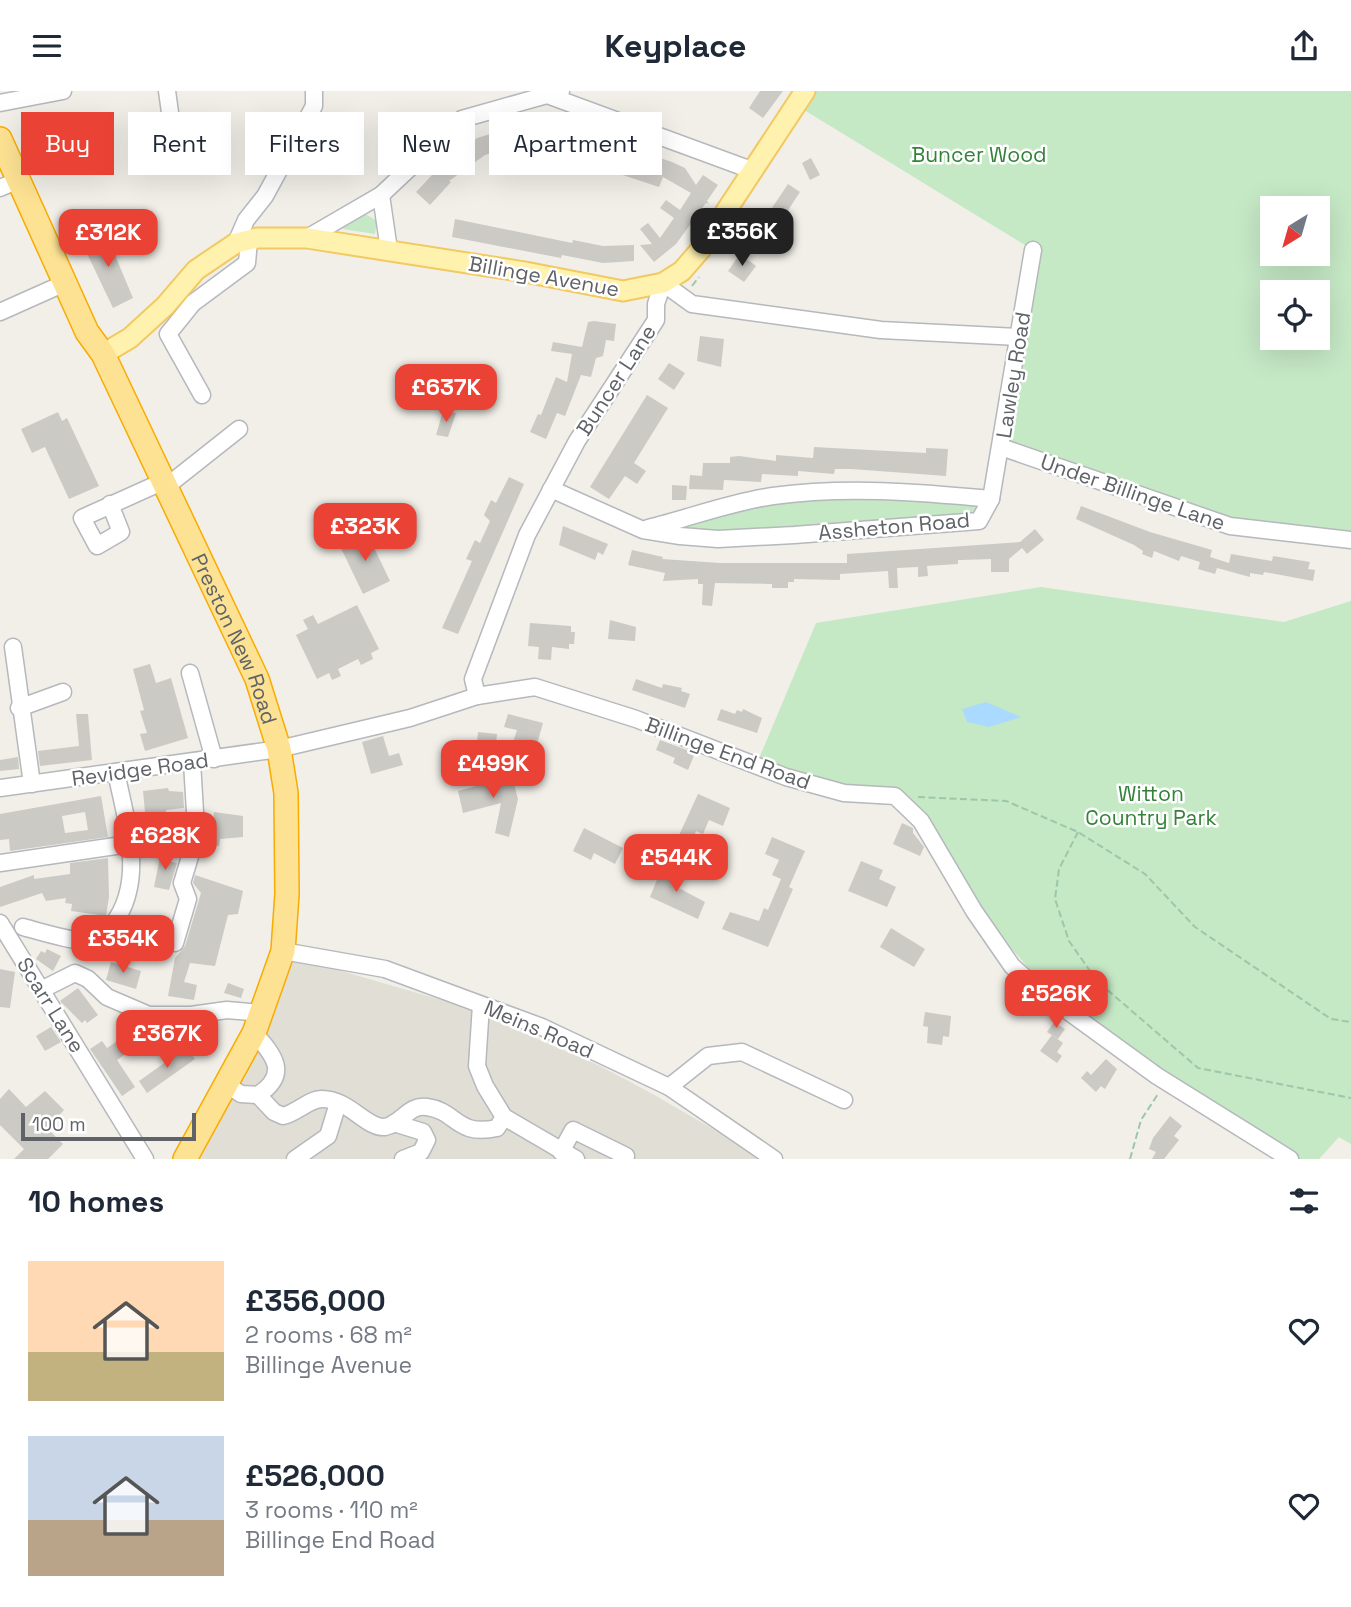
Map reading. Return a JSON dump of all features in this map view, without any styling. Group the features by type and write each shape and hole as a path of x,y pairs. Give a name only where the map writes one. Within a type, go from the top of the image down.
{"highway":[{"name":"Preston New Road","path":"0,139 9,184 65,283 87,332 103,353 166,484 257,679 279,749 286,793 287,894 283,951 258,1023 185,1159"}],"main road":[{"path":"663,283 682,271 701,249 806,91"},
{"name":"Billinge Avenue","path":"243,241 307,238 623,291 663,283"},
{"path":"103,353 130,338 165,306 196,270 243,241"}],"street":[{"path":"0,103 63,91"},
{"path":"167,91 170,112"},
{"path":"202,395 168,334 193,303 247,263 243,241 246,219 265,196 314,106 314,91"},
{"path":"307,238 381,195 462,119 556,93 754,171"},
{"path":"381,195 388,250"},
{"name":"Lawley Road","path":"991,499 1033,250"},
{"path":"0,312 65,283"},
{"path":"663,283 692,304 881,330 1019,337"},
{"name":"Buncer Lane","path":"477,697 473,679 527,535 577,441 656,320 656,304 663,283"},
{"path":"110,505 166,484 239,429"},
{"name":"Under Billinge Lane","path":"1001,447 1230,526 1351,540"},
{"name":"Assheton Road","path":"551,489 643,530 718,539 978,521 991,499 908,491 840,489 770,497 643,530"},
{"path":"13,647 19,708 32,784"},
{"path":"190,673 214,759"},
{"name":"Billinge End Road","path":"279,749 410,718 477,697 535,687 636,719 786,777 845,793 895,796"},
{"path":"19,708 62,692"},
{"name":"Revidge Road","path":"0,788 279,749"},
{"path":"175,943 188,899 182,883 192,850 195,812 192,762"},
{"path":"23,927 90,942 106,934 123,911 132,879 129,844 116,772"},
{"path":"895,796 920,821 974,911 1012,966 1040,991 1166,1081 1290,1159"},
{"path":"0,863 129,844"},
{"name":"Scarr Lane","path":"0,923 145,1159"},
{"name":"Meins Road","path":"283,951 385,969 542,1027 669,1087 774,1159"},
{"path":"43,989 75,973 88,979 107,996 149,1015 191,1015 226,1010 258,1023 277,1070 269,1088 258,1095 241,1094 227,1085"},
{"path":"481,1005 477,1066 479,1077 504,1117 568,1156 573,1130 626,1156"},
{"path":"669,1087 708,1056 742,1052 844,1100"},
{"path":"258,1095 274,1112 283,1116 320,1098 349,1106 372,1124 383,1127 394,1123 413,1108 424,1106 473,1130 497,1128 504,1117"},
{"path":"295,1159 328,1136 338,1103"},
{"path":"394,1123 423,1132 427,1140 421,1152 403,1159"}],"path":[{"path":"895,796 1006,801 1079,832 1145,874 1195,927 1331,1019 1351,1022"},
{"path":"1079,832 1059,869 1055,899 1069,941 1097,981 1199,1068 1351,1098"},
{"path":"1130,1159 1141,1120 1166,1081"}],"shaded area":[{"path":"290,956 479,1011 479,1014 598,1065 651,1093 744,1147 757,1159 193,1159 245,1077 269,1026"}],"green space":[{"name":"Buncer Wood","path":"805,91 1351,91 1351,540 1230,526 1001,447 1033,250 796,105"},
{"path":"362,215 377,221 375,234 343,229 343,225"},
{"path":"860,495 969,502 976,506 973,514 721,534 669,530 782,501"},
{"name":"Witton Country Park","path":"1041,587 1284,622 1351,601 1351,1144 1339,1137 1319,1159 1298,1159 1160,1072 1045,987 979,911 924,817 866,791 825,783 758,761 816,623"}],"water":[{"path":"986,702 1021,717 989,727 967,722 962,709"}],"building":[{"path":"760,91 783,91 763,118 749,108"},
{"path":"489,134 489,154 475,162 475,139"},
{"path":"811,158 820,175 810,180 802,163"},
{"path":"662,159 685,168 696,185 703,175 718,185 707,201 709,204 706,203 676,244 654,262 640,245 652,244 640,229 648,223 660,238 674,218 660,208 666,200 680,210 691,193 663,177 659,187 623,175 662,175"},
{"path":"432,175 457,175 449,181 451,182 430,205 416,192"},
{"path":"788,184 800,192 779,224 787,229 772,252 751,239"},
{"path":"455,219 572,243 573,240 603,246 634,245 634,261 603,263 562,255 561,258 452,237"},
{"path":"91,234 100,237 106,234 133,298 113,308 83,245"},
{"path":"740,254 756,266 744,282 728,271"},
{"path":"588,322 616,324 614,341 606,340 603,356 596,358 591,377 581,375 565,416 557,413 546,439 530,432 538,414 541,415 556,377 567,382 572,354 551,351 553,342 582,347"},
{"path":"700,336 724,339 721,367 697,361"},
{"path":"669,363 685,373 674,390 658,379"},
{"path":"647,395 668,408 634,463 646,471 637,484 625,476 609,499 590,487"},
{"path":"443,411 456,413 448,437 436,435"},
{"path":"58,412 62,421 67,418 99,486 69,499 45,447 32,453 21,429"},
{"path":"814,447 926,453 926,448 948,449 946,476 835,469 834,474 798,471 798,476 762,474 761,482 724,480 723,490 689,489 690,475 702,476 703,463 730,463 730,457 739,456 776,461 776,455 813,458"},
{"path":"509,477 524,484 458,634 442,628 472,561 466,559 475,540 480,543 490,521 484,515 491,500 496,503"},
{"path":"672,485 687,486 686,500 672,500"},
{"path":"1081,506 1150,532 1212,550 1210,557 1229,563 1231,554 1272,561 1273,556 1310,562 1308,569 1315,570 1313,581 1264,572 1263,575 1250,573 1250,577 1217,568 1215,574 1198,569 1200,562 1181,556 1179,561 1154,551 1152,558 1142,554 1143,551 1134,545 1076,519"},
{"path":"563,526 608,544 603,555 598,552 595,560 559,545"},
{"path":"1035,529 1044,540 1027,554 1022,548 1009,559 1009,572 991,572 991,559 958,560 958,564 927,566 928,576 918,577 918,567 897,568 898,588 889,588 888,571 840,574 840,580 794,579 794,582 788,582 788,588 772,588 772,584 715,583 712,606 702,605 703,584 698,584 698,579 663,581 665,573 628,565 632,550 663,557 662,559 720,563 847,563 847,554 1020,542"},
{"path":"367,533 390,581 363,594 340,546"},
{"path":"357,605 379,649 371,653 373,659 361,665 358,659 338,669 341,676 332,680 329,673 317,679 296,635 308,629 303,620 313,615 318,624"},
{"path":"610,620 636,627 635,641 608,639"},
{"path":"530,623 571,626 571,632 575,632 574,644 569,644 569,649 552,647 551,660 538,659 539,647 528,646"},
{"path":"150,664 156,683 171,678 188,738 145,751 140,734 147,733 140,711 144,710 133,669"},
{"path":"636,679 662,688 663,684 682,688 681,691 690,694 685,708 632,690"},
{"path":"721,709 735,714 737,710 742,712 743,709 762,718 757,733 717,720"},
{"path":"76,714 88,714 92,760 40,766 38,751 79,746"},
{"path":"508,714 543,723 534,755 523,752 522,758 486,752 487,743 512,746 517,730 504,727"},
{"path":"478,732 497,734 496,744 477,742"},
{"path":"383,736 389,756 399,753 403,765 371,774 362,742"},
{"path":"660,740 695,753 688,770 673,763 675,758 656,750"},
{"path":"18,757 19,769 0,771 0,760"},
{"path":"497,772 499,780 512,777 518,799 509,837 495,833 501,803 463,813 458,791 488,783 486,775"},
{"path":"168,788 169,791 183,792 184,808 166,810 166,814 162,814 165,836 154,837 153,832 147,833 143,791"},
{"path":"698,794 730,808 723,826 709,820 703,834 696,831 688,849 675,844"},
{"path":"101,796 108,837 10,851 9,839 0,840 0,814","holes":["85,812 88,830 65,833 62,816"]},
{"path":"214,812 243,816 243,837 220,839 219,846 203,843 208,824 213,824"},
{"path":"902,823 913,828 913,833 924,847 920,856 893,844"},
{"path":"584,828 623,848 615,864 594,853 591,860 573,851"},
{"path":"772,837 805,851 789,887 793,889 768,947 722,929 730,912 759,921 764,908 768,910 781,879 772,875 779,860 765,854"},
{"path":"163,842 168,861 177,863 169,890 154,887"},
{"path":"108,858 109,897 106,916 71,911 72,904 65,903 66,898 46,901 42,893 0,907 0,887 34,875 34,879 70,874 70,863"},
{"path":"861,861 883,870 879,879 896,887 887,907 848,891"},
{"path":"663,865 680,872 675,886 705,902 698,919 650,897"},
{"path":"195,875 243,891 238,914 228,915 215,966 190,963 184,982 197,985 194,1000 168,996 175,958 185,946 201,893 193,883"},
{"path":"891,928 925,949 914,967 880,947"},
{"path":"47,949 61,956 53,971 36,959 41,951 45,953"},
{"path":"111,962 141,971 136,989 106,980"},
{"path":"0,969 15,972 10,1008 0,1007"},
{"path":"228,983 244,989 241,998 224,993"},
{"path":"78,988 98,1015 87,1023 85,1020 82,1023 60,1001"},
{"path":"925,1012 951,1016 949,1037 943,1036 942,1045 927,1043 928,1027 923,1026"},
{"path":"1054,1022 1065,1029 1058,1039 1047,1032"},
{"path":"51,1027 61,1042 45,1051 36,1036"},
{"path":"137,1028 145,1040 117,1060 135,1087 122,1096 90,1049 102,1041 107,1048"},
{"path":"1052,1035 1063,1043 1057,1052 1062,1056 1057,1063 1040,1051"},
{"path":"187,1047 195,1059 147,1093 139,1081"},
{"path":"1106,1059 1117,1069 1105,1089 1101,1086 1096,1092 1081,1078 1087,1071 1091,1075"},
{"path":"9,1089 26,1107 45,1091 64,1110 47,1128 63,1144 48,1159 14,1159 24,1149 0,1125 0,1099"},
{"path":"1170,1116 1182,1126 1174,1136 1179,1140 1164,1159 1152,1159 1156,1152 1149,1149 1153,1138"}]}
